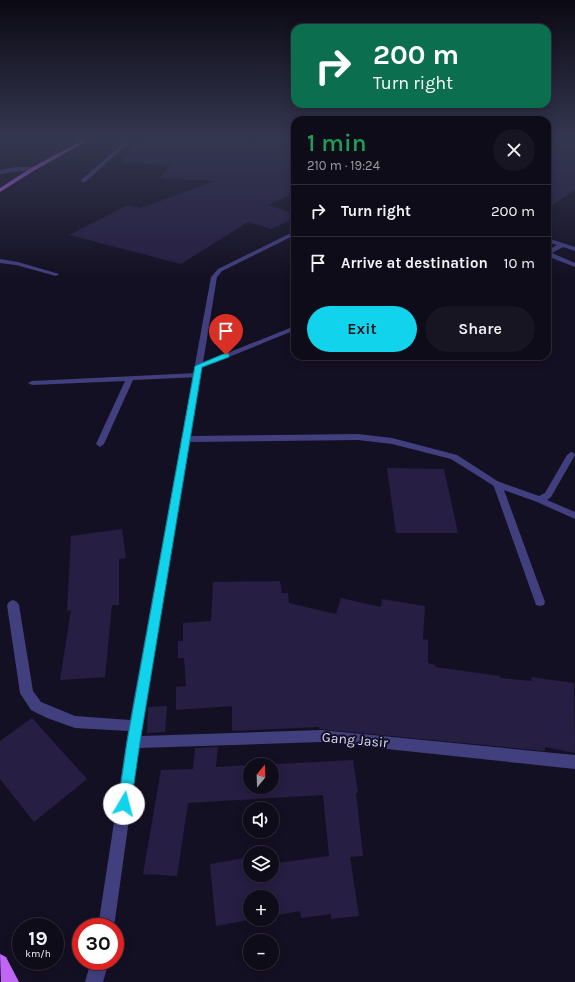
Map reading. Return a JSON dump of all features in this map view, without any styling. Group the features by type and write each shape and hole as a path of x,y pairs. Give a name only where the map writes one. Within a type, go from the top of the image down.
{"main road":[{"path":"0,963 10,982"}],"street":[{"path":"107,918 133,742 187,439 214,277 220,270 291,235"},
{"path":"551,241 575,249"},
{"path":"551,250 563,244"},
{"path":"551,255 575,265"},
{"path":"187,439 358,437 392,441 454,457 497,484"},
{"path":"13,605 27,694 36,706 52,714 75,722 136,726"},
{"name":"Gang Jasir","path":"133,742 321,736 575,762"},
{"path":"94,982 97,970"}],"lane":[{"path":"0,261 16,263 56,274"},
{"path":"32,383 130,378 198,371 291,330"},
{"path":"100,444 130,378"},
{"path":"540,500 548,495 571,455"},
{"path":"497,484 540,500 575,516"},
{"path":"497,484 540,602"}],"building":[{"path":"202,186 291,186 291,195 268,205 291,213 291,220 271,229 248,222 181,264 69,235 128,205 141,208"},
{"path":"551,186 575,186 575,190 551,206"},
{"path":"387,468 444,469 458,533 396,533"},
{"path":"122,529 126,558 119,559 119,605 112,605 105,677 60,680 71,610 67,611 71,536"},
{"path":"280,581 282,593 288,593 289,603 336,614 341,598 381,607 382,599 425,606 423,639 428,640 428,663 435,665 435,667 500,676 500,678 532,681 531,677 574,683 575,753 545,747 545,751 319,729 319,727 232,731 232,706 176,710 176,687 186,686 184,658 178,658 178,641 183,641 183,623 211,621 213,582"},
{"path":"167,706 165,732 147,733 148,707"},
{"path":"32,718 87,779 34,822 0,779 0,741"},
{"path":"218,747 216,767 243,765 243,794 279,794 279,764 353,760 358,793 356,793 363,856 350,857 359,916 331,919 331,914 301,918 300,911 279,915 279,890 243,890 243,921 216,926 210,864 243,858 243,882 279,882 279,863 329,856 323,795 188,803 177,876 143,874 161,770 193,769 195,748"}],"route":[{"path":"124,804 133,742 199,366 226,355"}]}
